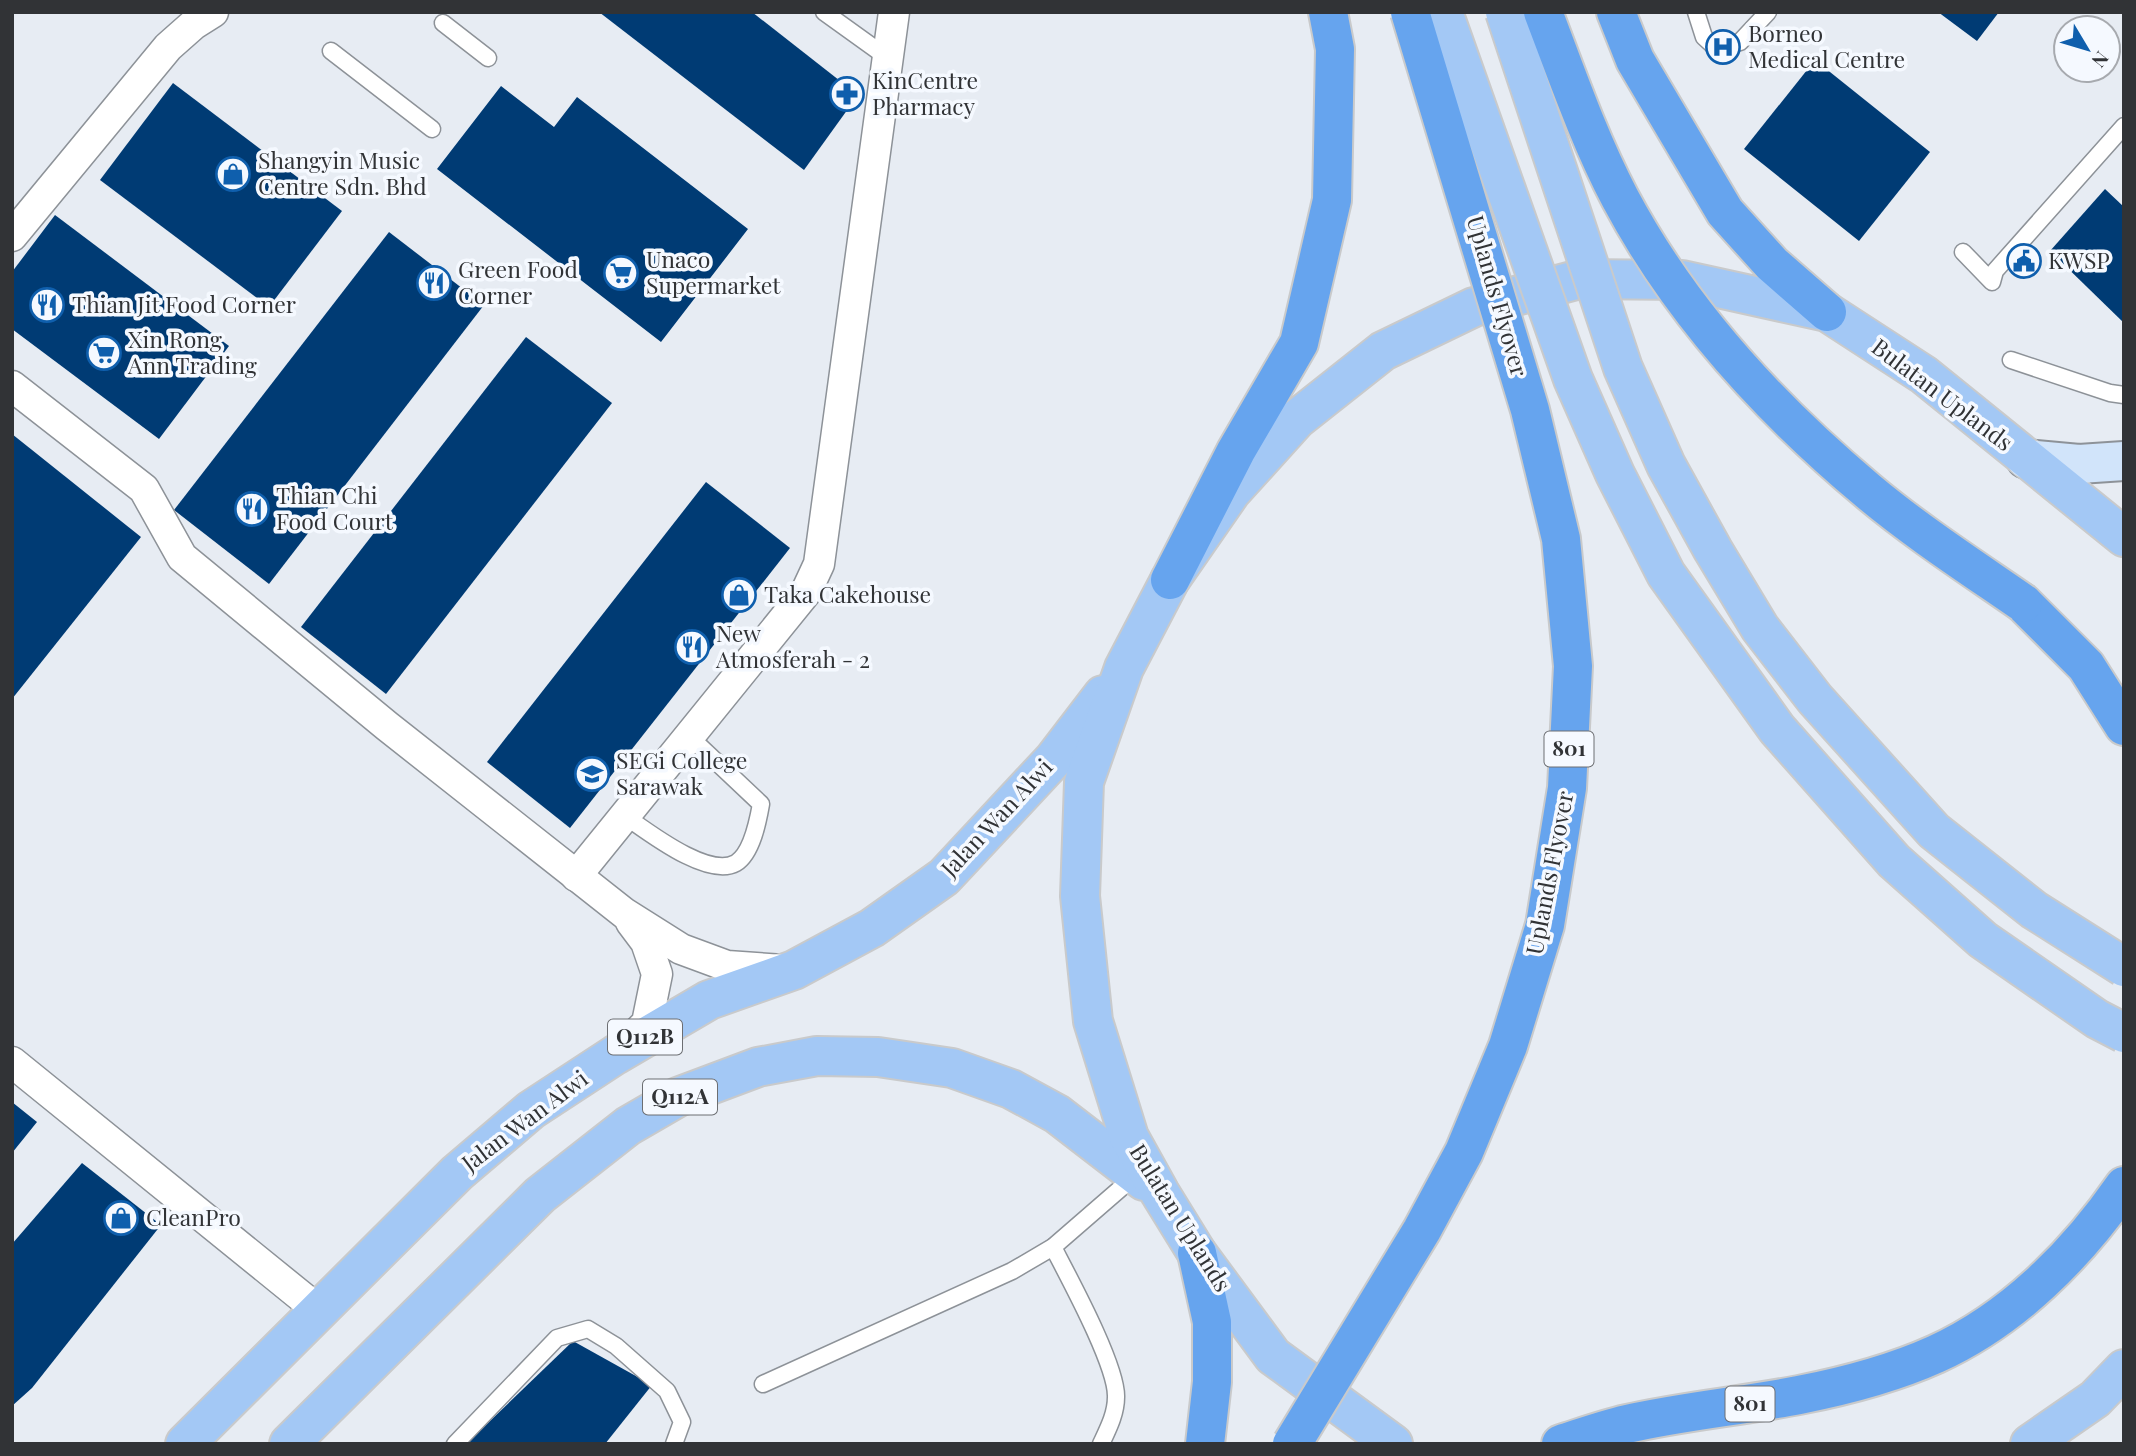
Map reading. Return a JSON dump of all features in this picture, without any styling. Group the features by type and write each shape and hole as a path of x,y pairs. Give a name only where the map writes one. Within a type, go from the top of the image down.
{"highway":[{"path":"1170,580 1236,451 1299,343 1332,200 1335,49 1328,12"},
{"name":"Uplands Flyover","path":"1292,1444 1422,1230 1464,1152 1508,1046 1545,925 1567,788 1573,666 1561,539 1530,410 1410,12"},
{"path":"1543,12 1582,114 1619,197 1654,256 1705,327 1776,406 1869,492 2023,603 2086,666 2124,726"},
{"path":"1616,12 1635,60 1725,212 1772,264 1827,312"},
{"name":"801","path":"1561,1444 1626,1424 1816,1391 1868,1378 1937,1353 2000,1317 2051,1273 2098,1224 2124,1186"},
{"path":"1198,1253 1212,1322 1212,1382 1205,1444"}],"main road":[{"name":"Uplands Flyover","path":"1443,12 1573,379 1615,474 1666,574 1777,729 1894,861 1983,940 2097,1019 2124,1033"},
{"path":"1505,12 1623,368 1666,465 1760,628 1815,699 1934,831 2034,910 2124,967"},
{"name":"Bulatan Uplands","path":"1393,1444 1273,1356 1148,1184 1129,1137 1093,1021 1080,896 1084,782 1124,668 1170,580 1231,492 1297,419 1382,351 1474,307 1580,279 1682,280 1827,312 1924,375 2124,537"},
{"path":"2026,459 2079,464 2124,461"},
{"name":"Jalan Wan Alwi","path":"185,1444 457,1172 531,1110 615,1055 709,1000 794,970 872,928 944,877 1054,759 1124,668"},
{"name":"Q112A","path":"289,1444 540,1195 628,1126 678,1097 758,1068 817,1056 878,1057 952,1068 1011,1088 1056,1114 1148,1184"},
{"path":"2030,1444 2095,1399 2124,1369"}],"street":[{"path":"12,236 168,47 194,24 213,12"},
{"path":"576,876 806,592 818,564 894,12"},
{"path":"12,386 144,489 182,557 387,726 624,914 681,949 727,966 794,970"},
{"path":"615,1055 647,1023 657,974 646,942 624,914"},
{"path":"12,1062 318,1310"}],"lane":[{"path":"824,12 888,58"},
{"path":"1696,12 1704,37 1716,48 1740,42 1768,12"},
{"path":"443,23 488,58"},
{"path":"331,51 432,129"},
{"path":"1963,252 1992,282 1995,271 2124,126"},
{"path":"2011,360 2110,393 2124,395"},
{"path":"625,816 677,853 720,866 736,863 748,848 757,827 761,804 689,736"},
{"path":"763,1384 1012,1271 1148,1184"},
{"path":"1053,1247 1109,1367 1117,1396 1111,1424 1101,1444"},
{"path":"455,1444 557,1338 588,1329 616,1346 667,1391 682,1422 674,1444"},
{"path":"2056,1444 2095,1399"}],"building":[{"path":"599,12 752,12 858,95 804,170"},
{"path":"1938,12 1999,12 1977,41"},
{"path":"1815,60 1930,152 1859,241 1744,149"},
{"path":"173,83 342,211 269,307 100,180"},
{"path":"501,86 554,127 577,97 748,229 661,342 437,169"},
{"path":"2105,189 2124,207 2124,323 2050,251"},
{"path":"55,215 229,346 159,439 12,329 12,272"},
{"path":"389,232 484,305 269,584 174,510"},
{"path":"526,337 612,403 386,694 301,627"},
{"path":"12,434 141,537 12,699"},
{"path":"706,482 790,548 570,828 487,762"},
{"path":"12,1102 37,1122 12,1153"},
{"path":"82,1163 161,1225 32,1388 12,1406 12,1244"},
{"path":"573,1341 652,1385 605,1444 466,1444"}],"place":[{"name":"Borneo Medical Centre","path":"1723,47"},
{"name":"KinCentre Pharmacy","path":"847,94"},
{"name":"Shangyin Music Centre Sdn. Bhd","path":"233,174"},
{"name":"KWSP","path":"2024,261"},
{"name":"Unaco Supermarket","path":"621,273"},
{"name":"Green Food Corner","path":"434,283"},
{"name":"Thian Jit Food Corner","path":"47,305"},
{"name":"Xin Rong Ann Trading","path":"104,353"},
{"name":"Thian Chi Food Court","path":"252,509"},
{"name":"Taka Cakehouse","path":"739,595"},
{"name":"New Atmosferah - 2","path":"692,647"},
{"name":"SEGi College Sarawak","path":"592,774"},
{"name":"CleanPro","path":"121,1218"}]}
